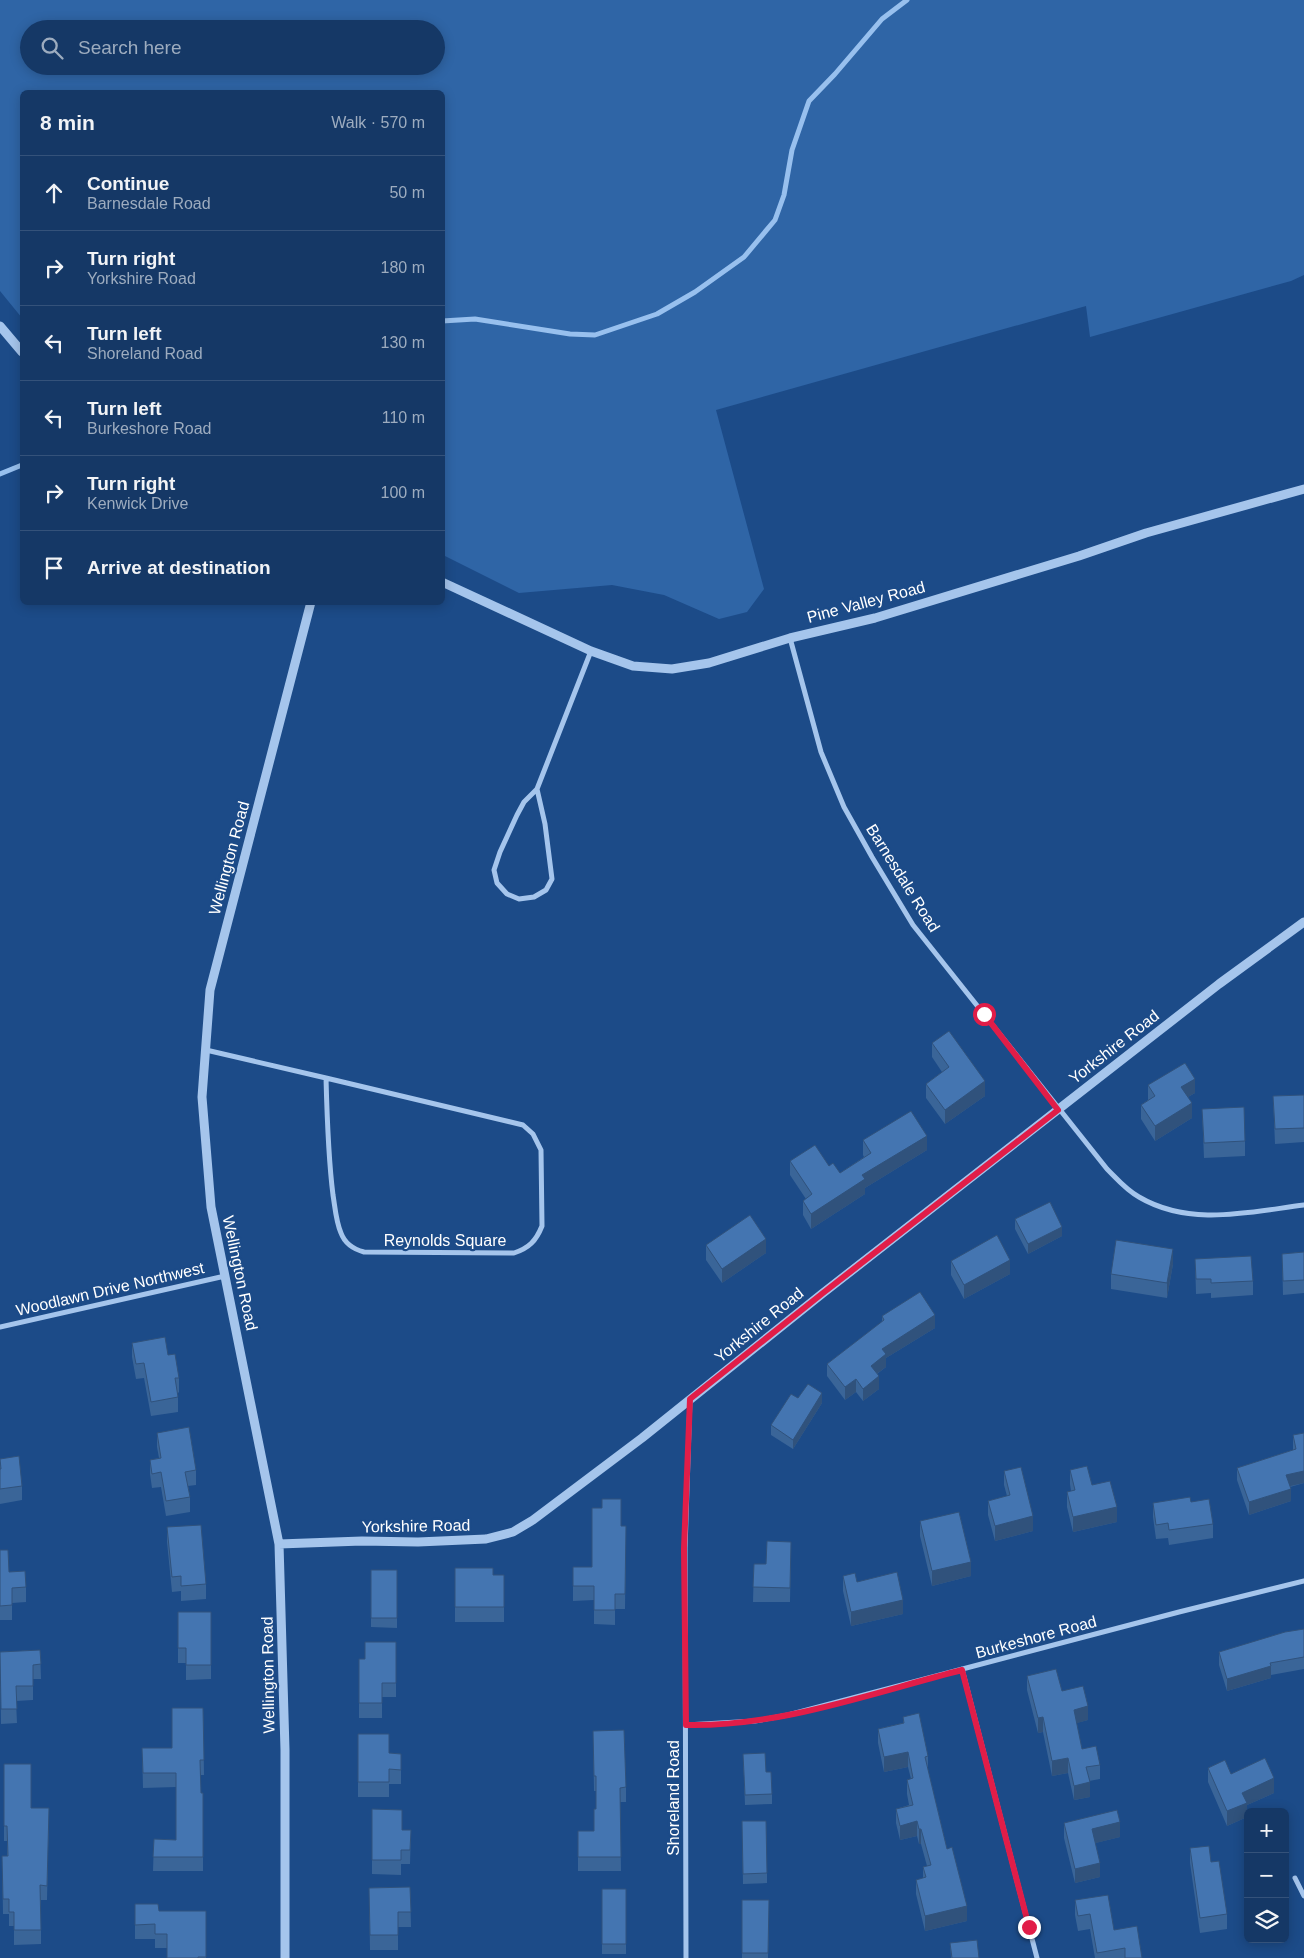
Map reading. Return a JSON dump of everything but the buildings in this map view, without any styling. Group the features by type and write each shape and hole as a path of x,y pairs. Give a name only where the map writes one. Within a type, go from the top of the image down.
{"street":[{"path":"0,326 20,350"},
{"name":"Pine Valley Road","path":"445,583 591,651 633,666 672,669 709,663 790,638 876,618 1079,556 1146,533 1304,490"},
{"name":"Wellington Road","path":"286,1958 285,1742 280,1544 210,1197 202,1097 210,990 310,605"},
{"name":"Barnesdale Road","path":"790,638 821,752 844,807 872,857 914,924 1058,1110 1107,1169 1124,1186 1139,1197 1180,1213 1198,1216 1217,1215 1304,1206"},
{"path":"537,789 546,824 552,878 546,890 534,897 519,899 507,894 497,883 494,870 517,814 524,802 537,789 591,651"},
{"name":"Yorkshire Road","path":"280,1544 486,1540 513,1532 550,1510 823,1293 1219,984 1304,922"},
{"name":"Reynolds Square","path":"206,1050 326,1078 523,1126 534,1134 540,1150 542,1226 533,1243 524,1249 514,1252 364,1252 354,1249 340,1233 335,1207 329,1156 326,1078"},
{"name":"Woodlawn Drive Northwest","path":"0,1327 225,1276"},
{"name":"Shoreland Road","path":"686,1958 684,1549 690,1399"},
{"name":"Burkeshore Road","path":"686,1725 755,1721 788,1715 1304,1581"},
{"path":"962,1670 1037,1958"},
{"path":"1296,1878 1304,1896"}],"shaded area":[{"path":"0,0 1304,0 1304,275 1291,281 1090,337 1086,306 716,410 764,589 747,612 719,619 664,595 612,585 519,593 445,556 445,90 20,90 20,316 0,291"}],"waterway":[{"path":"445,321 475,319 570,334 595,335 657,314 695,292 744,257 775,220 784,195 792,150 809,101 882,19 907,0"},
{"path":"0,474 20,466"}],"route":[{"path":"984,1014 1058,1110 690,1399 684,1549 686,1725 704,1726 755,1721 788,1715 962,1670 1029,1927"}]}
